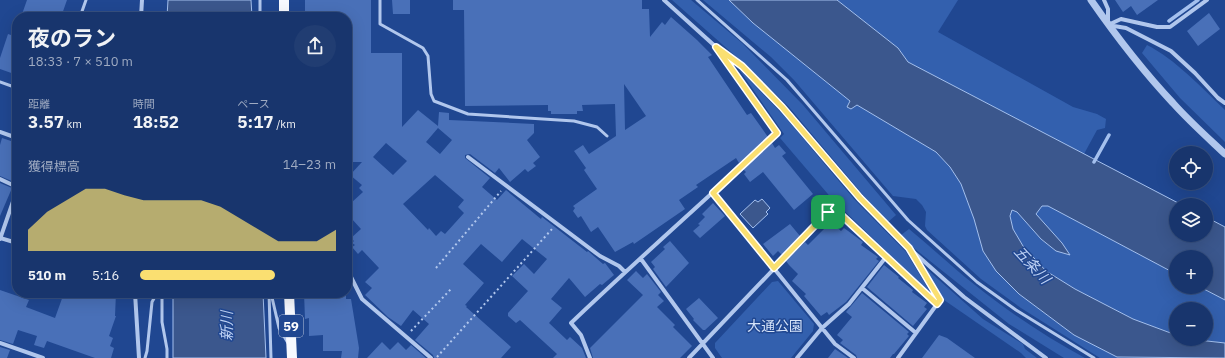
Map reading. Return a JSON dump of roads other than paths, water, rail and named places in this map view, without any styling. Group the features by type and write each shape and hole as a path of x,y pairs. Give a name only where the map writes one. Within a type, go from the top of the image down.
{"main road":[{"path":"284,0 284,12"},
{"name":"59","path":"289,298 292,354"}],"street":[{"path":"141,12 142,0"},
{"path":"664,0 716,47 742,66 782,107 860,198 909,248 964,297 1046,358"},
{"path":"1091,0 1108,25 1141,67 1173,103 1225,154"},
{"path":"1104,0 1108,9 1108,25"},
{"path":"1108,25 1121,19 1157,27 1170,27 1207,0"},
{"path":"1108,25 1126,28 1171,52 1196,73 1218,98 1225,103"},
{"path":"590,358 581,335 571,323 777,133 716,47"},
{"path":"0,132 12,136"},
{"path":"468,158 600,256 619,266 625,272"},
{"path":"0,179 12,185"},
{"path":"713,193 835,344 854,358"},
{"path":"12,203 0,238 12,242"},
{"path":"689,358 828,212 838,212 937,304"},
{"path":"898,358 940,300 909,248"},
{"path":"797,358 822,328 849,304 886,257"},
{"path":"641,259 713,358"},
{"path":"352,279 362,299 431,358"},
{"path":"862,288 916,333"},
{"path":"135,298 138,358"},
{"path":"0,343 43,358"}],"lane":[{"path":"82,12 86,0"},
{"path":"260,0 260,12"},
{"path":"380,0 380,24 424,48 428,56 431,94 434,101 468,114 574,121 597,127 607,136"},
{"path":"697,0 787,80 908,220 977,282 1016,310 1094,358"},
{"path":"0,82 12,86"},
{"path":"145,358 152,302 154,298"},
{"path":"162,298 162,322 167,358"},
{"path":"270,298 271,358"},
{"path":"271,298 279,328 292,354"}],"water":[{"path":"168,0 251,0 252,12 167,12"},
{"name":"五条川","path":"729,0 837,0 898,48 908,62 1169,198 1169,242 1213,242 1213,221 1225,227 1225,300 1213,294 1213,250 1169,250 1169,270 1048,206 1042,206 1036,214 1062,243 1070,255 1056,251 1041,239 1017,212 1012,210 1010,216 1013,229 1023,246 1046,271 1075,289 1133,319 1169,332 1169,346 1213,346 1213,342 1225,343 1225,358 1117,357 1074,335 1019,294 996,271 983,251 974,219 961,184 950,167 936,152 857,105 851,109 847,107 850,101 753,23"},
{"path":"762,199 770,208 766,212 768,214 753,228 740,214 755,200 758,202"},
{"name":"新川","path":"173,298 263,298 266,358 173,358"}],"waterway":[{"path":"1169,21 1198,0"},
{"path":"1094,162 1109,135"}],"park label":[{"name":"大通公園","path":"775,326"}]}
